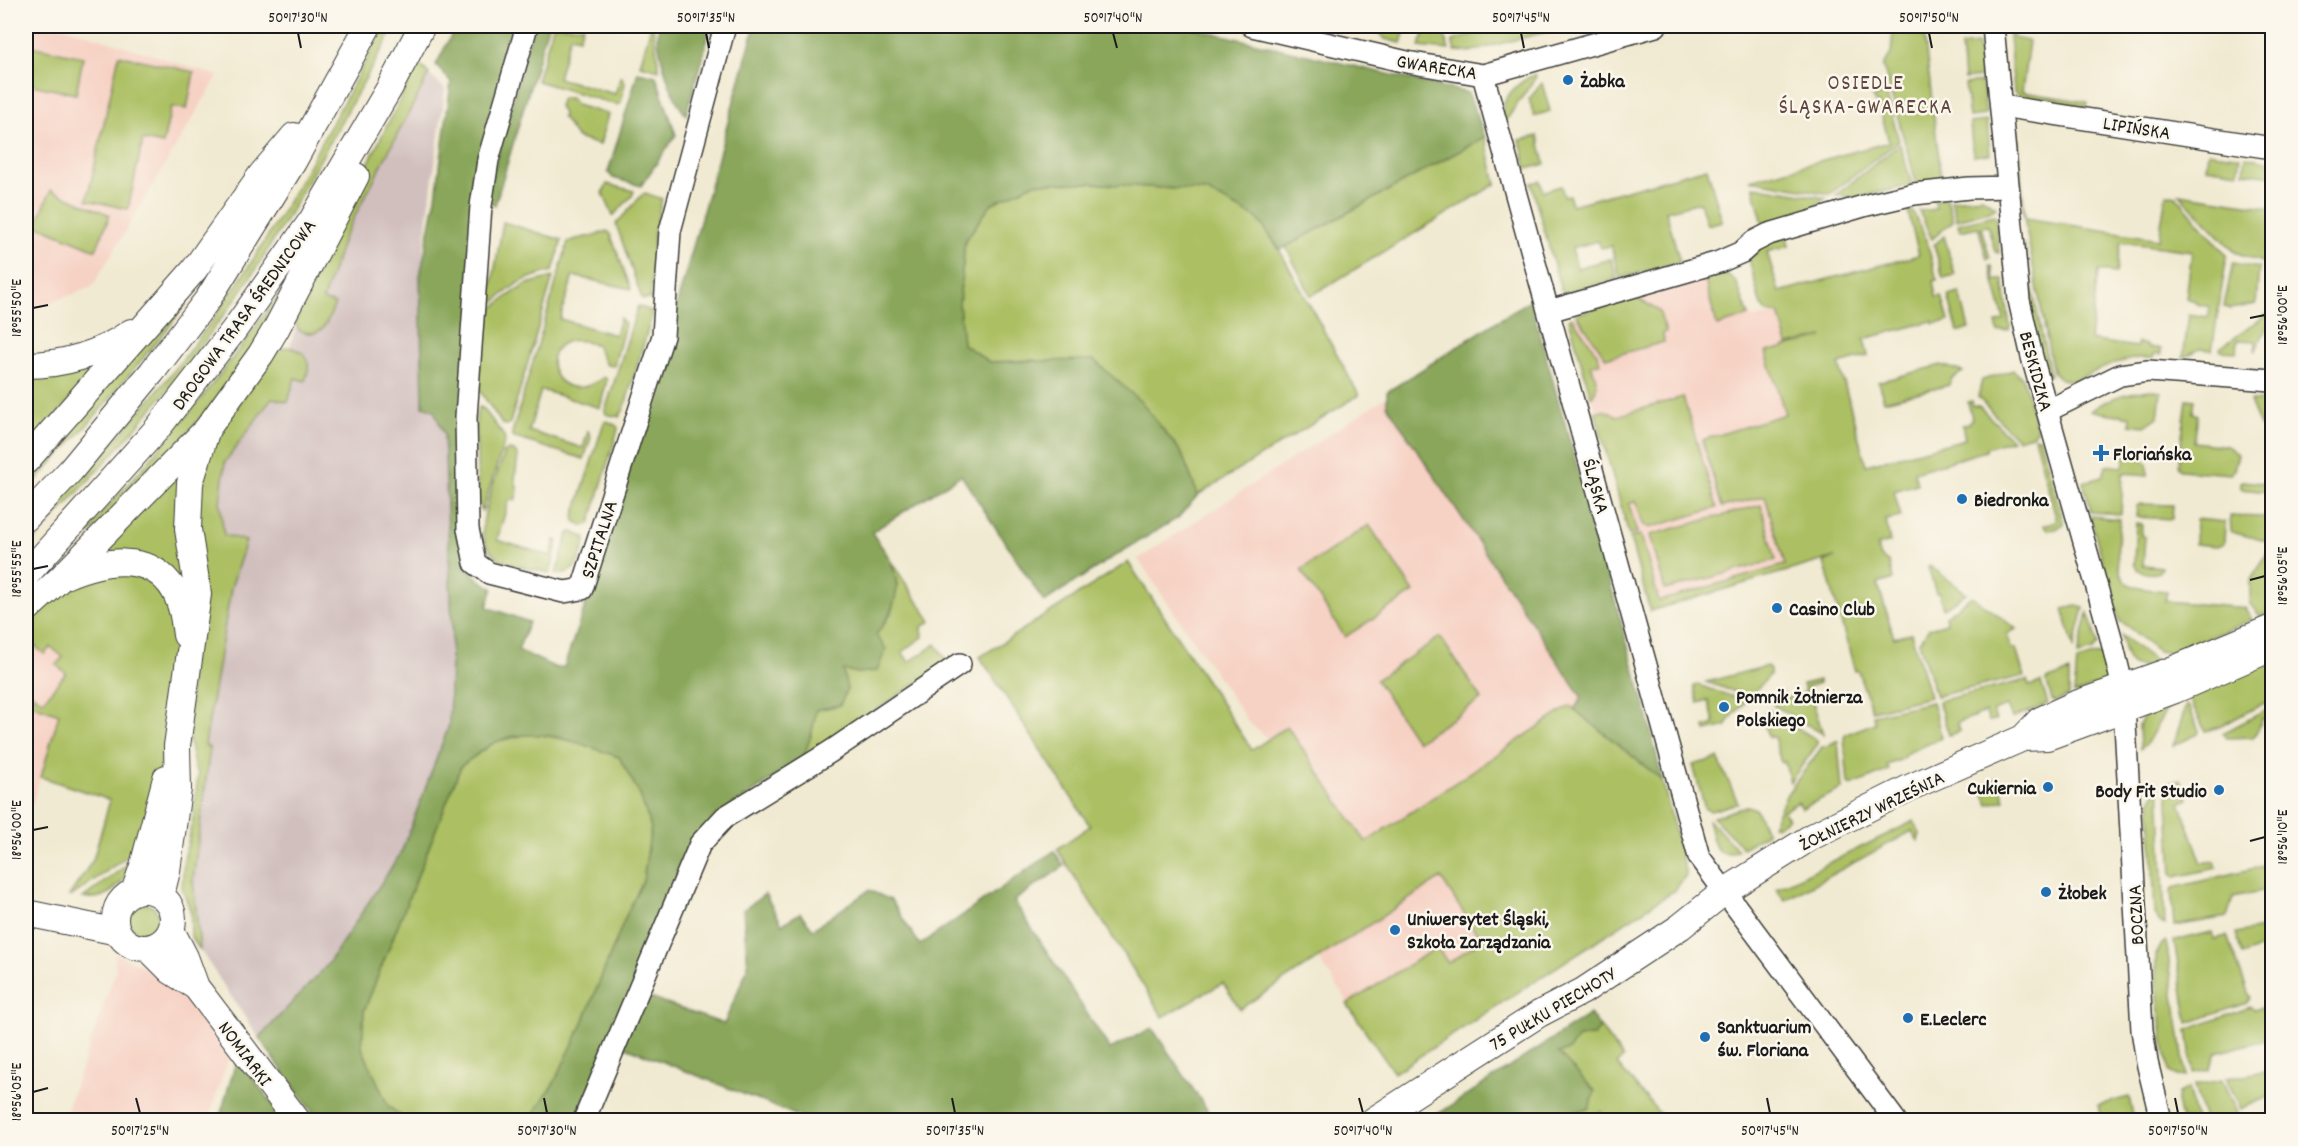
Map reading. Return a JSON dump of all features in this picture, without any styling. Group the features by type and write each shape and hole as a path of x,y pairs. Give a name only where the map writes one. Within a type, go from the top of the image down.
{"main road":[{"name":"DROGOWA TRASA ŚREDNICOWA","path":"26,518 71,470 153,372 208,299 287,171 368,26"},
{"name":"DROGOWA TRASA ŚREDNICOWA","path":"26,575 157,429 208,365 312,220 390,87 422,26"},
{"path":"26,610 60,579 207,429 261,354 372,144 390,87"},
{"path":"26,461 194,270 261,175 330,95"},
{"path":"26,365 63,362 84,356 123,338 154,316"},
{"path":"161,895 167,871 178,789 177,746 198,594 188,529 190,483 207,429"},
{"path":"60,579 86,567 109,562 132,563 152,570 165,578 178,599 183,613 189,656"},
{"name":"ŻOŁNIERZY WRZEŚNIA","path":"1725,891 1831,826 1911,787 2023,738 2047,737 2272,628"},
{"name":"ŻOŁNIERZY WRZEŚNIA","path":"2124,698 2175,690 2272,648"},
{"path":"26,898 90,910 126,899 152,891 161,895 169,904 173,915 170,935 159,944 148,948 132,946 118,932 115,920 126,899 143,866 162,787 177,746"},
{"name":"75 PUŁKU PIECHOTY","path":"1374,1120 1539,1014 1583,991 1680,927 1725,891"},
{"path":"26,913 118,932"},
{"name":"NOMIARKI","path":"171,930 185,957 196,987 297,1120"},
{"name":"NOMIARKI","path":"148,948 171,971 196,987"}],"street":[{"name":"SZPITALNA","path":"527,26 488,160 481,206 466,417 468,529 475,563 489,573 564,592 582,589 663,336 669,231 725,26"},
{"name":"GWARECKA","path":"1252,26 1407,62 1484,75 1656,26"},
{"name":"BESKIDZKA","path":"1993,26 2019,300 2032,357 2110,634 2124,698"},
{"name":"ŚLĄSKA","path":"1484,75 1700,857 1895,1120"},
{"name":"LIPIŃSKA","path":"2001,106 2272,148"},
{"path":"1549,311 1719,262 1742,252 1753,242 1769,234 1914,194 1969,188 2008,187"},
{"path":"2047,411 2120,375 2148,371 2272,380"},
{"path":"584,1120 700,844 725,817 830,752 960,664"},
{"name":"BOCZNA","path":"2124,698 2142,1030 2146,1062 2161,1120"}],"shaded area":[{"path":"26,26 62,26 218,76 92,287 26,312"},
{"path":"425,71 445,89 420,275 422,406 434,410 444,435 452,626 449,725 401,853 328,964 259,1038 200,950 193,880 210,748 194,739 213,572 245,541 224,535 220,502 224,462 273,399 299,318"},
{"path":"1723,273 1736,280 1751,317 1779,313 1788,345 1831,335 1888,542 1652,610 1570,320 1576,314 1705,276"},
{"path":"1397,390 1589,698 1477,848 1524,927 1353,1010 1318,958 1384,890 1301,766 1249,723 1138,559"},
{"path":"43,636 74,665 26,825 26,655"},
{"path":"115,953 152,971 180,995 229,1056 208,1120 63,1120 116,970"}],"green space":[{"path":"385,26 395,26 290,213 235,300 175,381 128,437 26,549 26,537 148,402 194,345 239,282 283,211"},
{"path":"456,26 521,26 484,157 466,566 479,580 493,588 487,607 529,622 518,650 556,668 564,667 588,597 673,318 755,26 1184,26 1468,93 1485,137 1280,250 1258,219 1206,191 1090,183 1035,183 991,204 965,241 959,304 963,344 989,362 1094,360 1141,402 1181,452 1198,495 1178,518 1044,602 961,475 872,532 888,556 896,581 892,608 876,635 886,649 877,671 858,673 843,670 847,689 840,705 816,710 803,759 711,820 575,1120 530,1120 554,1083 582,1025 628,911 643,881 651,828 640,795 619,757 574,741 543,735 511,737 483,750 461,766 364,1011 362,1048 388,1106 406,1120 318,1120 259,1038 328,964 401,853 449,725 452,626 444,435 434,410 423,406 420,276 436,197 451,82 436,65"},
{"path":"533,26 548,26 495,205 485,201"},
{"path":"553,26 583,26 579,38 570,36 558,78 615,94 621,76 625,83 621,103 617,105 537,81"},
{"path":"651,26 653,26 659,70 640,65"},
{"path":"659,26 711,26 686,115 675,97 665,72 659,46"},
{"path":"1372,26 1402,26 1405,30 1401,43 1385,39"},
{"path":"1427,26 1441,26 1449,50 1419,47"},
{"path":"1502,26 1568,26 1469,52 1455,51 1452,41"},
{"path":"1903,26 1923,26 1942,183 1917,185 1883,66 1891,54 1893,31 1903,32"},
{"path":"2008,26 2015,26 2013,38 2029,41 2022,92 2088,102 2087,107 2023,98 2014,92"},
{"path":"1978,44 1982,77 1964,79 1961,46"},
{"path":"26,45 83,57 76,94 26,84"},
{"path":"119,55 194,72 187,109 171,107 163,144 143,140 128,209 87,200"},
{"path":"418,63 429,74 343,239 323,300 335,304 330,317 320,331 308,333 300,331 294,317 297,308"},
{"path":"638,72 656,76 676,135 641,186 613,178 608,172"},
{"path":"1535,74 1536,77 1507,119 1502,120 1503,105 1511,92"},
{"path":"1982,82 1986,115 1969,117 1965,84"},
{"path":"1542,83 1550,111 1534,116 1529,99"},
{"path":"1886,93 1899,141 1830,194 1750,180 1889,142 1878,103 1875,103 1873,97"},
{"path":"562,98 571,98 576,105 608,114 600,145 577,138 562,117 559,106"},
{"path":"1987,121 1990,154 1973,156 1970,123"},
{"path":"2017,127 2025,218 2159,239 2166,194 2176,196 2227,255 2212,350 2199,349 2183,358 2189,314 2208,317 2210,307 2186,299 2192,251 2121,242 2116,273 2098,271 2090,340 2137,347 2138,343 2148,345 2148,347 2161,349 2161,355 2155,354 2153,358 2137,358 2115,363 2073,381 2061,379 2053,372 2025,223 2015,140"},
{"path":"1538,136 1545,164 1527,169 1520,140"},
{"path":"1485,137 1496,184 1311,296 1286,247"},
{"path":"1900,144 1912,185 1857,198 1836,195"},
{"path":"2208,152 2241,157 2238,172 2206,167"},
{"path":"2246,157 2272,162 2272,176 2244,172"},
{"path":"1707,168 1722,221 1707,225 1700,202 1666,211 1680,262 1620,278 1611,246 1601,248 1598,241 1572,248 1577,268 1611,259 1617,279 1565,293 1561,290 1531,183 1540,181 1543,191 1561,186 1564,196 1569,195 1572,205"},
{"path":"1035,183 1090,183 1206,191 1259,219 1280,251 1359,395 1198,495 1181,452 1141,402 1035,360 989,362 963,344 959,304 965,241 991,204"},
{"path":"607,184 634,191 613,216 603,193"},
{"path":"1753,186 1826,198 1808,212 1763,224"},
{"path":"51,190 110,215 96,250 36,225"},
{"path":"645,193 662,199 654,233 651,299 642,299 616,224"},
{"path":"2179,194 2272,208 2272,266 2235,252"},
{"path":"1982,197 1996,207 1957,220 1951,200"},
{"path":"1947,199 1953,221 1932,239 1919,211 1936,209 1935,200"},
{"path":"1906,204 1909,204 1926,239 1937,280 1933,281 1936,297 1942,296 1949,321 1934,324 1932,321 1864,339 1868,356 1839,364 1866,465 1965,439 1962,425 1969,423 1972,418 1968,402 1972,401 1973,406 1979,406 2012,440 1986,448 1986,451 1914,472 1917,484 1894,491 1901,517 1886,520 1890,542 1877,546 1881,557 1889,563 1893,579 1878,584 1894,638 1911,633 1930,697 1872,711 1858,671 1855,671 1824,562 1835,557 1650,611 1630,538 1641,535 1659,601 1785,565 1765,496 1722,507 1702,440 1785,414 1766,352 1823,337 1788,345 1779,313 1767,312 1760,303 1749,258 1767,242 1787,236 1789,246 1767,252 1779,292 1919,255"},
{"path":"1994,215 1999,253 1995,252 1988,226 1981,227 1990,258 1987,259 1978,227 1960,231 1958,224"},
{"path":"503,222 562,240 553,271 518,284 488,308"},
{"path":"607,231 610,233 631,289 573,276 560,319 615,335 620,318 625,324 614,366 606,365 596,345 575,341 561,345 554,355 553,367 558,378 568,386 584,387 604,377 607,380 600,408 541,390 529,431 583,448 588,431 591,437 584,459 512,437 512,433 568,242"},
{"path":"233,233 169,327 91,421 26,491 26,473"},
{"path":"1944,236 1955,275 1943,278 1934,245"},
{"path":"2023,243 2050,375 2044,376 2027,303"},
{"path":"2233,263 2259,268 2256,304 2230,309 2224,306"},
{"path":"1990,266 1992,266 1995,281 2003,279 2009,330 1998,332 1996,323 2004,320"},
{"path":"1723,273 1736,281 1749,316 1717,326 1704,277"},
{"path":"290,277 260,336 219,396 159,467 26,595 133,479 200,400 250,335"},
{"path":"553,277 510,423 502,424 480,391 481,334 493,308 508,296 527,284"},
{"path":"1960,293 1969,329 1958,332 1948,296"},
{"path":"1635,297 1659,311 1666,332 1663,333 1664,342 1606,358 1576,314"},
{"path":"1530,300 1647,714 1662,780 1574,709 1582,698 1387,405 1387,392"},
{"path":"638,306 651,311 652,316 624,409 619,417 606,414 605,411"},
{"path":"2272,311 2272,316 2255,352 2256,341 2238,340 2237,352 2221,351 2220,348"},
{"path":"1572,317 1598,355 1600,363 1591,365 1596,389 1591,397 1569,319"},
{"path":"287,347 304,354 308,363 305,381 295,378 288,402 272,398 225,462 220,503 224,535 246,541 231,588 205,745 210,748 193,880 200,950 191,937 191,913 182,888 184,860 193,820 198,774 188,737 197,500 214,437 277,351"},
{"path":"102,363 26,449 26,379 56,377"},
{"path":"1941,365 1963,372 1951,379 1949,385 1884,401 1878,382"},
{"path":"2013,370 2023,378 2037,430 2032,435 2017,439 1978,397 1982,380"},
{"path":"2150,390 2161,392 2158,417 2145,426 2130,424 2131,417 2091,411 2119,396"},
{"path":"1683,397 1717,508 1649,528 1643,524 1636,501 1629,504 1637,533 1629,535 1595,412 1603,410 1617,416"},
{"path":"2187,399 2195,400 2193,413 2198,415 2194,442 2227,446 2238,454 2231,474 2180,470 2178,466"},
{"path":"2250,401 2272,402 2272,430 2261,428"},
{"path":"479,407 483,408 504,436 505,441 482,511 478,502 476,418"},
{"path":"607,421 617,426 618,429 590,524 583,526 575,521 574,516 604,422"},
{"path":"2034,437 2040,438 2064,524 2056,529 2049,530 2044,525 2057,521"},
{"path":"514,451 518,456 515,479 518,491 515,501 509,500 497,540 551,556 555,540 558,541 550,573 506,562 491,551 485,541 483,525 487,504 505,452"},
{"path":"2126,452 2129,452 2129,455 2140,457 2148,464 2148,475 2123,473 2121,514 2090,512 2083,482 2103,477 2106,465 2123,467"},
{"path":"179,469 189,589 99,553"},
{"path":"2243,481 2272,484 2272,537 2269,542 2231,532 2230,516 2266,517 2268,492 2241,489"},
{"path":"2140,504 2173,505 2172,519 2136,517 2137,506"},
{"path":"1761,505 1776,560 1665,590 1650,535"},
{"path":"2090,516 2120,519 2119,566 2121,574 2133,586 2167,591 2165,601 2245,608 2252,620 2171,653 2158,651 2120,622"},
{"path":"2196,519 2225,522 2224,543 2217,546 2195,544"},
{"path":"2136,523 2142,524 2141,536 2145,537 2143,565 2162,567 2160,572 2145,573 2134,564"},
{"path":"1369,525 1414,592 1345,637 1301,570"},
{"path":"572,532 586,538 580,558 570,571 556,574 568,534"},
{"path":"2272,547 2272,611 2260,616 2250,604 2250,581"},
{"path":"890,560 931,621 922,627 923,637 902,652 909,662 936,644 948,662 803,759 816,710 840,705 847,689 842,669 858,673 876,635 891,614 898,586"},
{"path":"1128,562 1252,750 1287,726 1366,842 1570,706 1662,780 1686,875 1675,890 1394,1073 1347,1004 1437,947 1448,963 1481,940 1441,878 1240,1009 1223,983 1163,1017 1057,849 1090,826 980,657"},
{"path":"1930,566 1966,593 1943,609 1928,567"},
{"path":"119,569 162,587 179,645 172,713 149,818 136,850 69,896 93,860 110,800 41,777 59,714 33,705 33,694 43,701 66,673 56,665 63,657 51,647 44,654 34,645 26,655 26,623 60,591"},
{"path":"1972,596 2016,629 2007,634 2011,649 2016,649 2024,676 1936,696 1919,642 1929,628 1947,623 1945,616"},
{"path":"2076,606 2084,608 2074,648 2063,609"},
{"path":"2088,613 2098,644 2093,651 2078,655"},
{"path":"2121,635 2160,665 2141,667 2131,663 2125,652"},
{"path":"1440,637 1482,699 1417,742 1376,680"},
{"path":"2106,652 2109,670 2107,682 2074,694 2077,661"},
{"path":"2272,660 2272,699 2219,727 2205,731 2188,695"},
{"path":"1767,666 1770,669 1770,675 1750,697 1706,682"},
{"path":"2069,672 2069,696 2056,701 2052,700 2046,680"},
{"path":"1819,680 1819,683 1808,687 1823,734 1773,705 1784,693 1786,698 1805,693 1803,684"},
{"path":"2027,680 2029,686 2041,682 2048,704 2012,718 2007,706 1993,711 1996,720 1989,721 1985,712 1957,723 1960,731 1949,735 1938,701"},
{"path":"1698,685 1746,701 1728,721 1727,726 1706,731 1705,727 1715,724 1708,700 1698,703 1694,686"},
{"path":"1932,702 1942,738 1907,753 1902,759 1887,765 1889,770 1851,786 1848,784 1844,738 1846,734 1875,723 1873,715"},
{"path":"2170,703 2147,743 2140,749 2139,725 2145,713"},
{"path":"2186,705 2199,731 2198,734 2173,746"},
{"path":"2272,707 2272,719 2262,719 2253,737 2227,738 2223,733"},
{"path":"1768,710 1817,740 1817,745 1790,782 1785,762 1781,763 1774,737 1768,737 1763,717"},
{"path":"533,733 577,742 619,757 640,795 651,827 643,881 628,911 582,1025 554,1083 530,1120 406,1120 388,1106 362,1048 364,1011 461,766 495,742"},
{"path":"1838,741 1842,789 1802,808 1798,802 1783,811 1788,819 1776,827 1772,825 1787,794 1822,747"},
{"path":"1718,758 1738,803 1711,811 1705,809 1693,765"},
{"path":"1998,778 2005,800 1988,804 1984,794 1985,784"},
{"path":"2181,779 2188,799 2180,803 2202,863 2214,861 2217,868 2175,877 2172,875 2167,784"},
{"path":"2159,783 2165,925 2159,922 2155,914 2150,802"},
{"path":"1748,806 1756,809 1767,833 1743,848 1713,817"},
{"path":"1708,819 1738,850 1723,854 1719,851 1713,840"},
{"path":"1914,821 1920,834 1918,841 1912,831 1785,900 1776,889"},
{"path":"1054,851 1064,866 1014,901 1110,1049 1152,1028 1214,1120 808,1120 621,1045 642,995 724,1024 748,967 743,910 765,894 782,924 800,913 813,929 869,890 891,900 920,945"},
{"path":"132,861 125,877 115,889 101,897 83,898"},
{"path":"2272,864 2272,889 2233,897 2227,917 2174,926 2171,890 2173,888"},
{"path":"144,904 155,908 159,919 155,930 144,934 133,930 129,919 133,908"},
{"path":"2272,926 2272,943 2242,955 2236,933"},
{"path":"2212,932 2214,939 2227,936 2250,998 2247,1003 2188,1023 2174,941"},
{"path":"2166,940 2186,1077 2169,1072 2162,1029 2156,960 2157,951"},
{"path":"2272,1004 2272,1038 2216,1053 2209,1070 2193,1073 2187,1030 2250,1007 2254,1010"},
{"path":"1590,1014 1600,1027 1594,1036 1578,1037 1569,1050 1558,1053 1595,1091 1589,1109 1574,1112 1572,1120 1429,1120"},
{"path":"1600,1027 1623,1058 1617,1064 1665,1120 1609,1120 1600,1111 1589,1120 1572,1120 1574,1112 1595,1091 1557,1053 1569,1050 1578,1037 1594,1036"},
{"path":"237,1058 285,1120 219,1120"},
{"path":"2272,1070 2272,1095 2241,1109 2226,1078"},
{"path":"2222,1080 2237,1113 2237,1120 2204,1120 2194,1085"},
{"path":"2188,1088 2196,1120 2181,1120 2177,1101 2178,1093"},
{"path":"2129,1097 2134,1120 2101,1120 2098,1105"}],"place":[{"name":"Żabka","path":"1568,80"},
{"name":"Floriańska","path":"2101,453"},
{"name":"Biedronka","path":"1962,499"},
{"name":"Casino Club","path":"1777,608"},
{"name":"Pomnik Żołnierza Polskiego","path":"1724,707"},
{"name":"Cukiernia","path":"2048,787"},
{"name":"Body Fit Studio","path":"2219,790"},
{"name":"Żłobek","path":"2046,892"},
{"name":"Uniwersytet Śląski, Szkoła Zarządzania","path":"1395,930"},
{"name":"E.Leclerc","path":"1908,1018"},
{"name":"Sanktuarium św. Floriana","path":"1705,1037"}],"district":[{"name":"OSIEDLE ŚLĄSKA-GWARECKA","path":"1866,94"}]}
